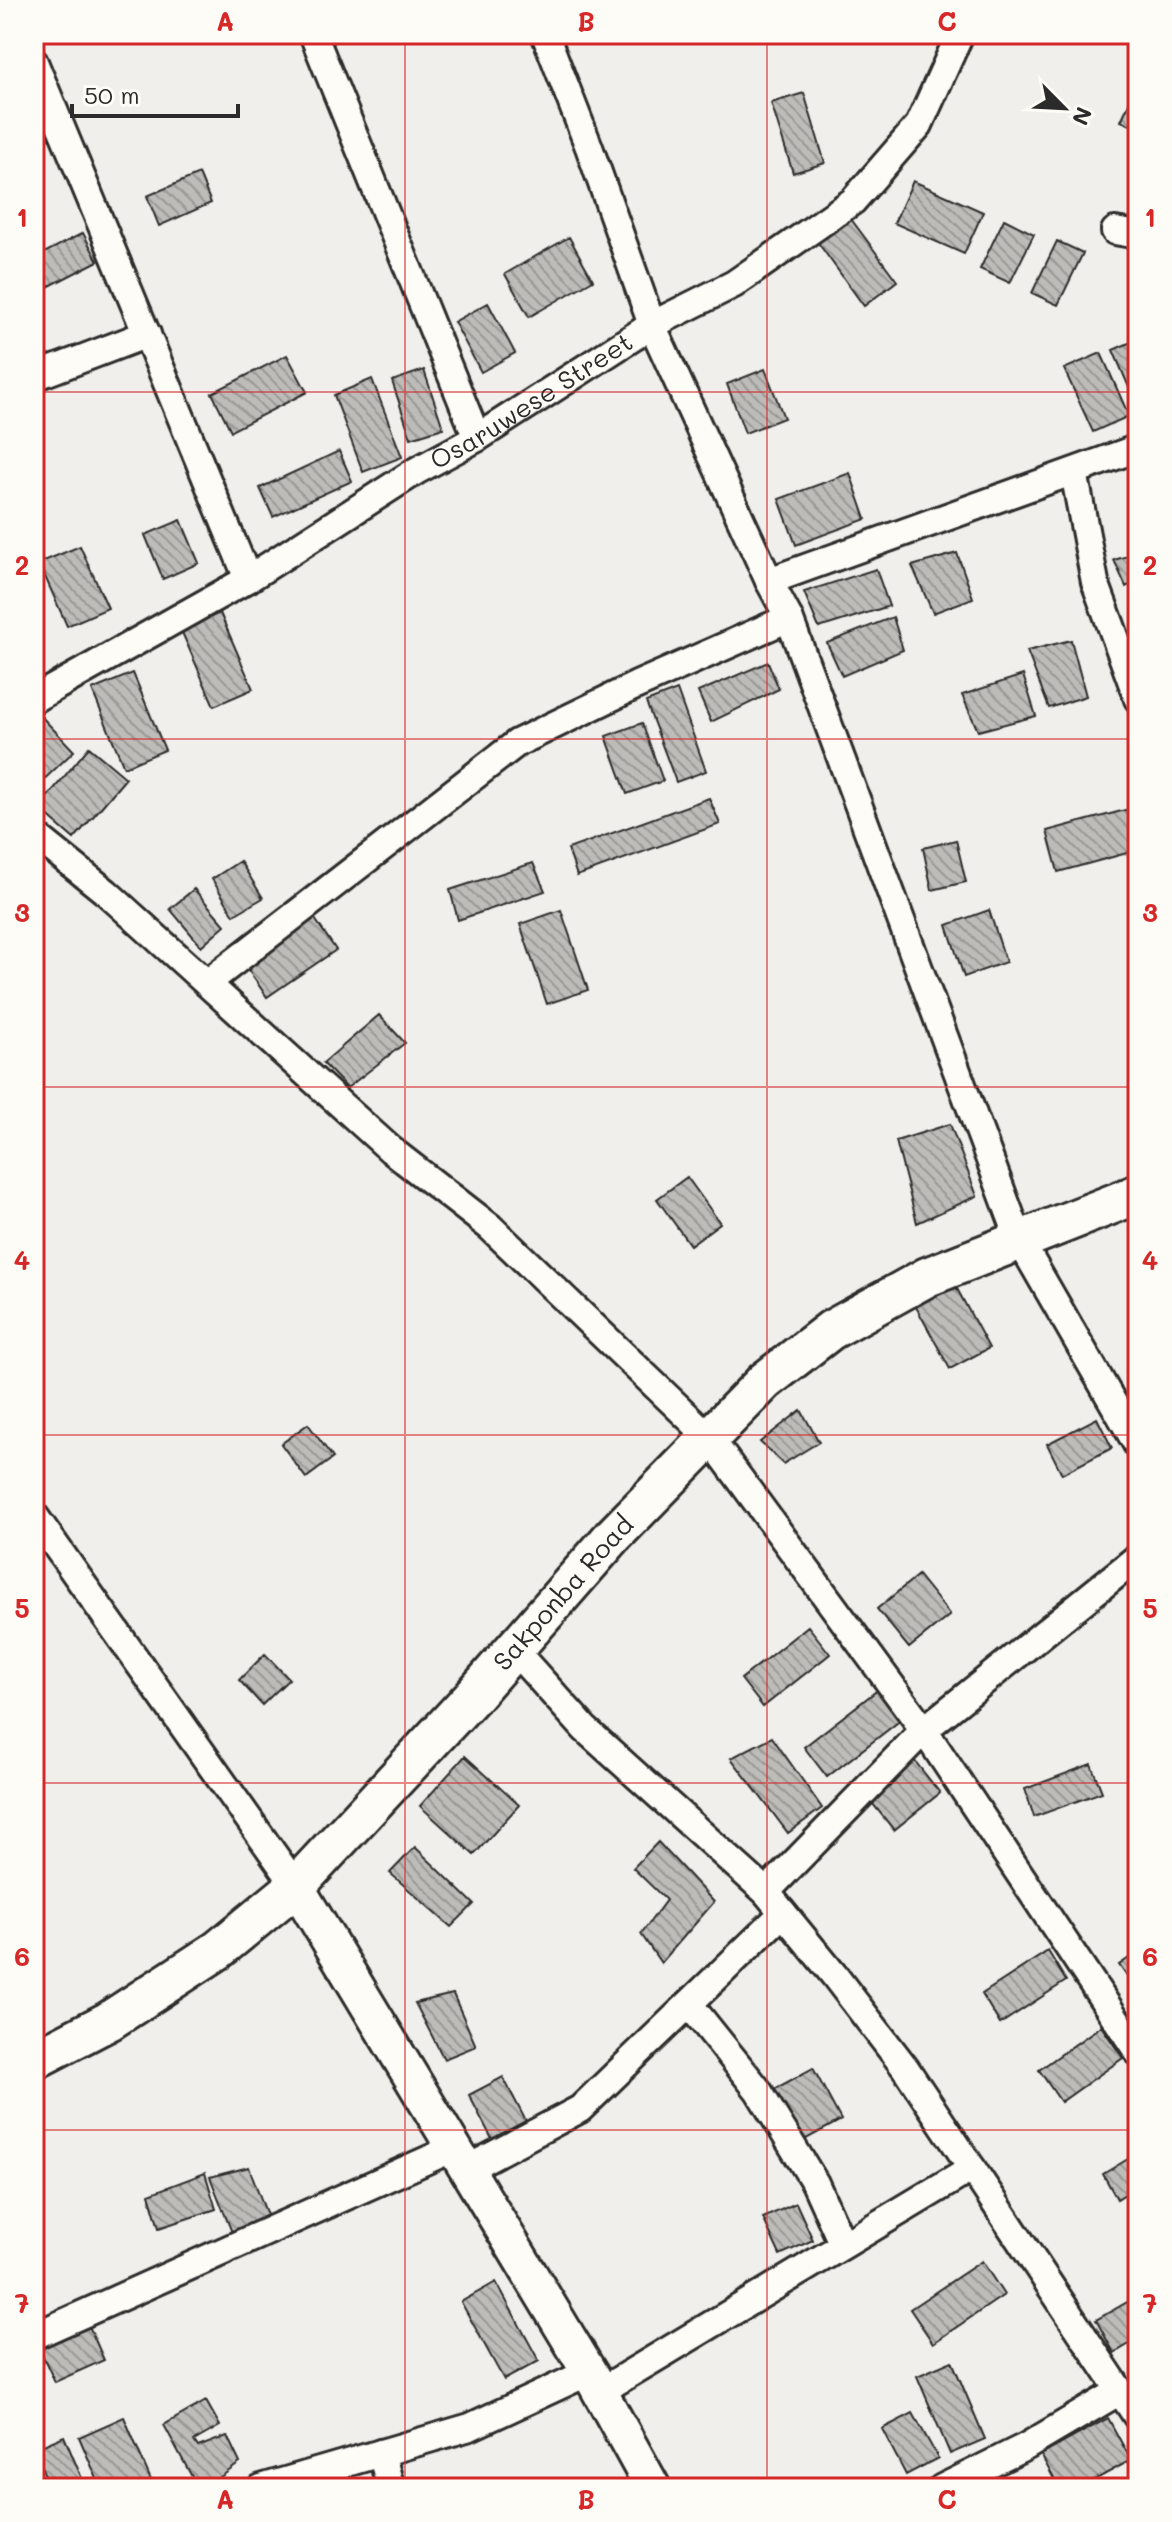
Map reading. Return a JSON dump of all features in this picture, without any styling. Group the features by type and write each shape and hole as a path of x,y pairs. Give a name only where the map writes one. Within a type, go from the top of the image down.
{"main road":[{"name":"Sakponba Road","path":"34,2060 109,2021 218,1950 296,1886 514,1650 613,1536 765,1381 831,1330 927,1277 1138,1194"}],"street":[{"path":"313,34 477,438"},
{"path":"545,34 652,325 769,581 789,618 1020,1241 1138,1446"},
{"name":"Osaruwese Street","path":"34,699 248,579 416,471 477,438 652,325 734,284 853,201 919,125 960,34"},
{"path":"34,62 248,579"},
{"path":"34,377 147,334"},
{"path":"769,581 1138,448"},
{"path":"1074,472 1095,582 1138,699"},
{"path":"207,983 517,743 637,685 789,618"},
{"path":"34,834 106,892 391,1150 490,1227 709,1437 924,1730 1138,2052"},
{"path":"34,1515 296,1886 594,2382 653,2488"},
{"path":"766,1892 924,1730 1138,1557"},
{"path":"514,1650 585,1729 766,1892 906,2069 1138,2418"},
{"path":"34,2336 580,2109 783,1913"},
{"path":"689,2004 758,2090 815,2183 843,2245"},
{"path":"261,2488 470,2427 594,2382 843,2245 972,2168"},
{"path":"942,2488 1027,2446 1120,2391"},
{"path":"381,2453 391,2488"}],"building":[{"path":"1138,83 1138,128 1121,121"},
{"path":"804,93 825,163 793,173 771,103"},
{"path":"199,174 211,203 159,226 147,196"},
{"path":"913,181 983,212 964,254 894,223"},
{"path":"848,215 897,281 864,306 816,240"},
{"path":"1004,219 1034,234 1010,283 980,269"},
{"path":"83,233 98,261 34,294 34,258"},
{"path":"569,237 593,280 529,317 505,274"},
{"path":"1057,241 1083,253 1058,305 1032,293"},
{"path":"488,303 515,353 481,372 454,322"},
{"path":"1138,339 1138,405 1137,406 1113,350"},
{"path":"1101,353 1129,416 1093,432 1064,369"},
{"path":"287,355 307,392 231,431 212,393"},
{"path":"765,369 784,418 745,433 727,384"},
{"path":"424,370 443,428 411,438 392,381"},
{"path":"372,379 402,457 363,472 334,395"},
{"path":"339,451 352,481 273,517 260,488"},
{"path":"850,473 866,519 796,545 779,499"},
{"path":"181,520 199,563 163,579 145,535"},
{"path":"80,546 108,608 67,626 39,563"},
{"path":"957,553 973,598 933,613 912,566"},
{"path":"1138,553 1138,581 1126,587 1114,560"},
{"path":"876,569 889,606 819,628 804,592"},
{"path":"220,613 253,689 214,706 181,630"},
{"path":"893,617 903,650 842,676 827,643"},
{"path":"1071,640 1086,696 1049,708 1027,651"},
{"path":"768,662 779,689 711,722 698,692"},
{"path":"133,673 165,750 124,767 92,690"},
{"path":"1023,675 1036,716 978,731 962,695"},
{"path":"677,690 706,771 676,782 646,702"},
{"path":"37,712 74,751 34,789 34,715"},
{"path":"642,723 663,781 627,794 606,736"},
{"path":"89,747 126,778 74,839 38,808"},
{"path":"709,798 720,824 577,876 568,849"},
{"path":"1129,809 1138,850 1058,872 1047,831"},
{"path":"956,840 966,882 932,890 923,848"},
{"path":"240,861 263,898 234,915 212,879"},
{"path":"533,863 545,891 458,920 450,890"},
{"path":"194,889 225,925 201,946 170,909"},
{"path":"561,910 588,990 547,1004 520,924"},
{"path":"989,910 1006,962 964,977 947,925"},
{"path":"313,916 336,950 267,997 244,964"},
{"path":"379,1015 405,1043 347,1088 323,1063"},
{"path":"950,1124 977,1196 917,1223 896,1141"},
{"path":"687,1177 720,1223 690,1245 657,1199"},
{"path":"955,1285 989,1348 950,1369 916,1307"},
{"path":"801,1410 819,1442 783,1464 760,1442"},
{"path":"1097,1418 1112,1448 1062,1474 1047,1444"},
{"path":"308,1424 333,1458 306,1478 281,1444"},
{"path":"918,1575 950,1615 909,1648 877,1609"},
{"path":"808,1626 830,1654 763,1707 741,1679"},
{"path":"265,1654 289,1679 262,1705 239,1680"},
{"path":"879,1689 902,1719 827,1777 804,1747"},
{"path":"772,1737 822,1808 788,1833 731,1758"},
{"path":"465,1756 519,1805 474,1855 420,1806"},
{"path":"914,1760 940,1793 894,1830 868,1798"},
{"path":"1091,1764 1102,1792 1034,1817 1025,1789"},
{"path":"658,1842 714,1902 661,1963 641,1934 666,1900 633,1868"},
{"path":"415,1847 474,1904 451,1927 390,1873"},
{"path":"1048,1951 1066,1981 1000,2024 982,1994"},
{"path":"1138,1952 1138,1982 1133,1985 1119,1965"},
{"path":"453,1994 476,2046 444,2059 415,2003"},
{"path":"1101,2026 1123,2058 1061,2102 1039,2070"},
{"path":"813,2068 841,2120 799,2143 771,2091"},
{"path":"503,2077 528,2125 494,2143 469,2095"},
{"path":"1138,2153 1138,2186 1117,2199 1103,2174"},
{"path":"249,2167 271,2226 235,2240 210,2177"},
{"path":"205,2173 216,2209 159,2228 149,2194"},
{"path":"796,2203 813,2240 780,2255 763,2218"},
{"path":"982,2261 1004,2295 933,2343 910,2309"},
{"path":"496,2282 539,2361 504,2380 461,2302"},
{"path":"1138,2296 1138,2339 1114,2353 1096,2320"},
{"path":"89,2326 104,2360 55,2382 39,2348"},
{"path":"952,2361 985,2439 950,2454 917,2376"},
{"path":"206,2401 220,2426 194,2441 198,2447 227,2436 240,2463 205,2488 198,2488 164,2425"},
{"path":"913,2413 938,2458 906,2475 882,2429"},
{"path":"124,2417 153,2485 145,2488 101,2488 79,2437"},
{"path":"1108,2418 1131,2460 1080,2488 1059,2488 1041,2455"},
{"path":"64,2436 86,2488 50,2488 34,2449"}]}
